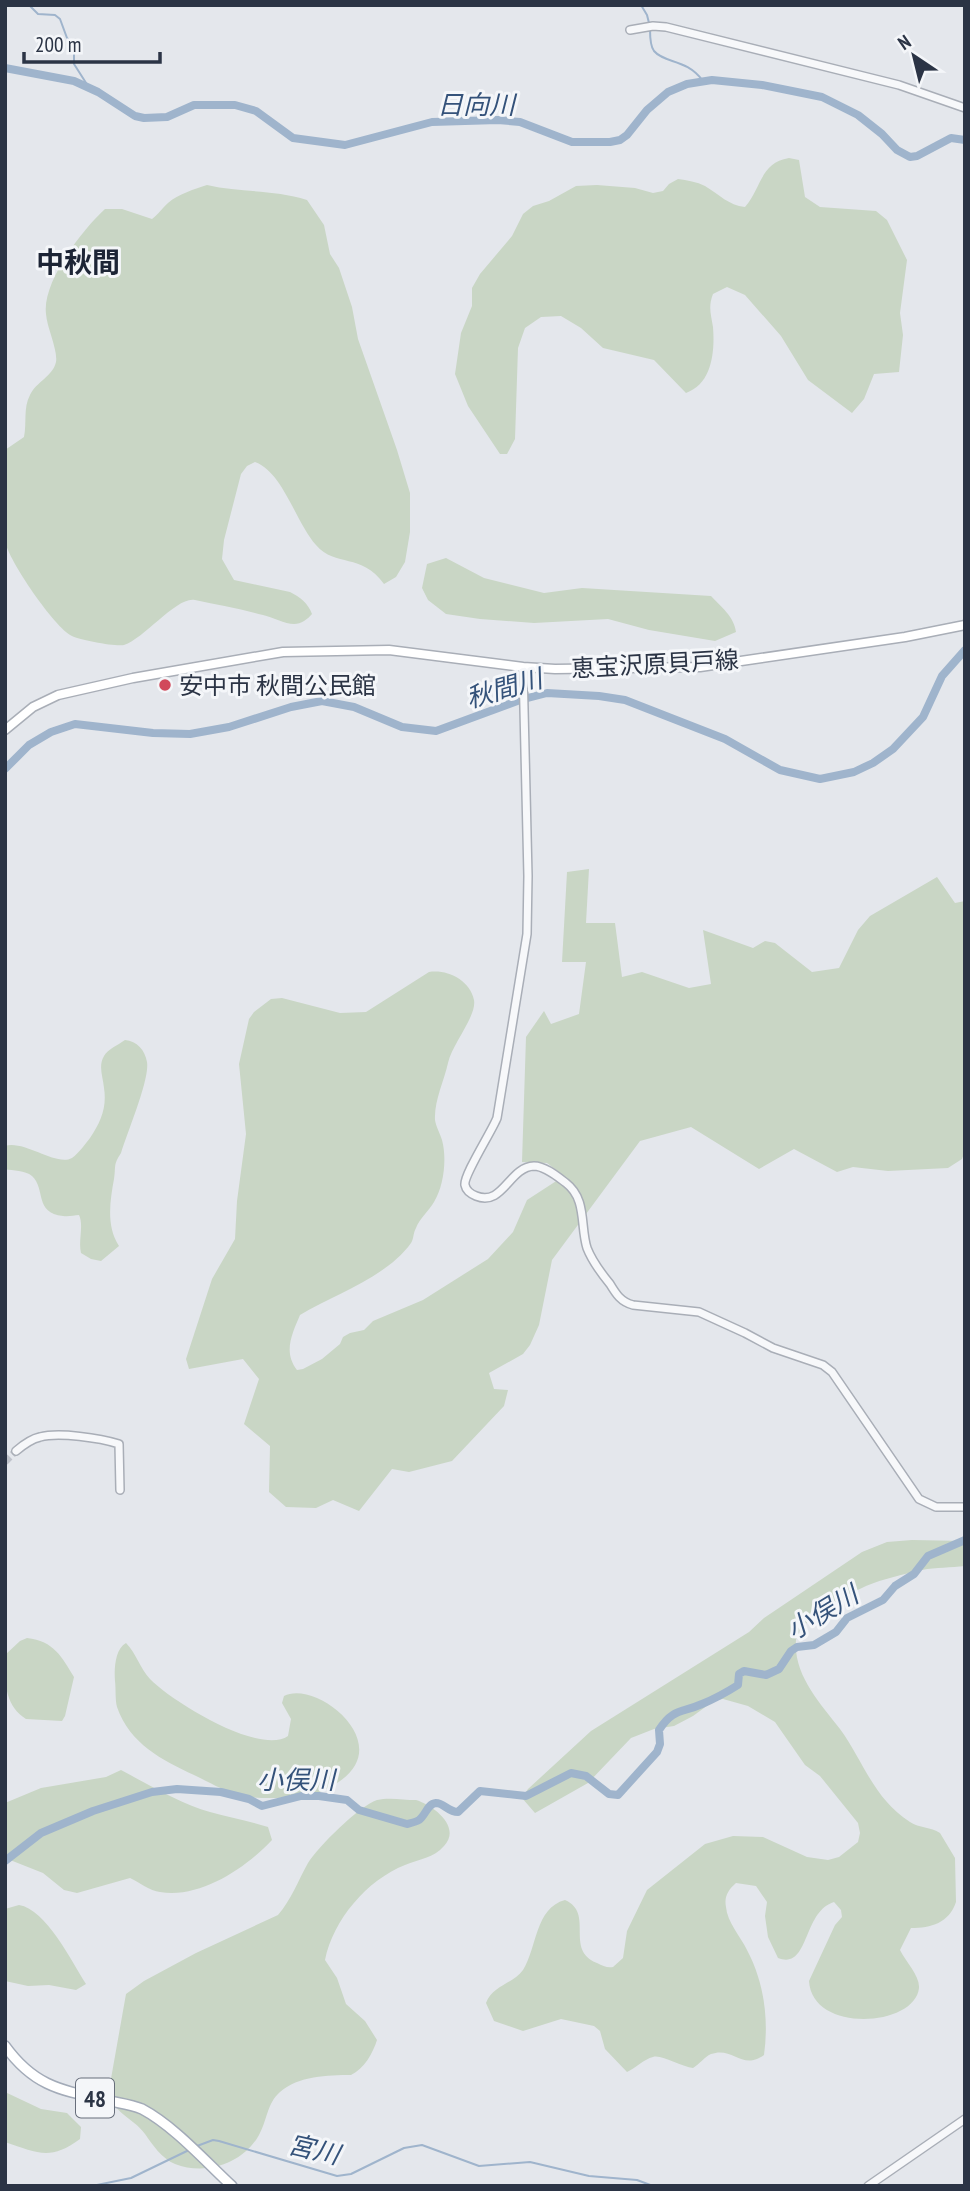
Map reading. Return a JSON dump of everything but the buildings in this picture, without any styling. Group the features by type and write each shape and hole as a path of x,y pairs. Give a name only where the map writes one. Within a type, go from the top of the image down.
{"main road":[{"name":"恵宝沢原貝戸線","path":"5,730 33,707 58,695 133,678 283,652 389,650 523,667 700,667 965,625"},
{"name":"恵宝沢原貝戸線","path":"5,722 13,717 19,719"},
{"name":"48","path":"5,2046 22,2068 41,2081 70,2094 136,2107 152,2115 232,2186"}],"street":[{"path":"630,30 651,26 899,85 965,108"},
{"path":"523,667 527,934 497,1118 469,1170 465,1179 466,1187 473,1195 489,1198 498,1194 525,1169 536,1166 547,1170 574,1190 590,1255 623,1301 633,1306 699,1312 773,1348 822,1365 832,1372 919,1499 936,1507 965,1507"},
{"path":"16,1451 39,1437 51,1435 107,1440 119,1444 120,1490"},
{"path":"869,2186 965,2119"}],"green space":[{"path":"789,158 799,160 805,197 820,207 876,211 887,220 907,260 900,313 903,335 899,372 874,374 864,399 852,413 808,380 781,336 745,295 727,287 713,294 711,299 713,347 710,366 695,389 686,393 654,360 603,348 581,328 561,316 541,317 525,328 518,348 515,439 507,454 500,454 468,406 455,374 461,333 472,306 472,288 480,274 512,236 523,214 533,206 549,201 576,186 635,188 653,193 663,191 678,179 702,185 729,202 745,207 767,170 779,161"},
{"path":"207,185 282,194 307,200 324,225 330,254 339,268 352,307 358,339 410,493 410,532 405,562 396,577 384,584 366,568 324,552 309,536 274,476 255,462 247,466 241,474 224,540 222,559 234,580 290,592 306,604 312,614 310,616 297,624 290,624 246,611 188,600 124,645 76,638 64,630 33,593 8,550 4,530 5,450 24,437 28,400 33,390 52,371 56,362 46,314 50,287 65,257 105,209 122,209 152,219 177,197"},
{"path":"446,558 484,578 544,593 582,588 711,596 730,616 736,632 715,641 649,630 608,619 534,623 446,614 428,600 422,588 427,564"},
{"path":"589,869 586,923 615,923 622,977 642,972 689,988 711,984 703,930 753,948 765,941 775,943 812,972 839,968 858,930 870,916 937,877 955,903 965,901 965,1151 962,1159 948,1168 888,1171 853,1167 837,1172 794,1149 759,1169 691,1127 640,1141 552,1260 539,1325 530,1345 523,1354 489,1373 494,1389 508,1390 504,1406 452,1461 409,1472 392,1469 359,1511 333,1500 316,1508 286,1507 269,1492 270,1446 244,1424 259,1379 243,1359 189,1369 186,1359 212,1279 235,1239 246,1134 239,1064 249,1019 271,999 282,998 340,1013 366,1012 429,972 443,972 457,977 468,987 474,1000 472,1014 450,1055 436,1106 435,1120 444,1155 444,1172 437,1195 417,1225 411,1243 401,1255 360,1284 300,1315 290,1350 297,1370 322,1359 340,1344 343,1337 364,1330 373,1321 423,1300 488,1259 513,1232 527,1200 564,1176 547,1163 522,1162 526,1037 544,1011 551,1024 579,1014 586,962 562,962 567,872"},
{"path":"125,1040 137,1044 142,1050 147,1070 115,1166 110,1213 112,1230 119,1246 101,1261 81,1253 79,1215 54,1214 44,1205 32,1176 5,1169 5,1146 22,1147 65,1160 75,1156 90,1138 102,1114 105,1095 102,1060 108,1051"},
{"path":"965,1541 965,1566 922,1570 866,1586 837,1601 805,1624 796,1640 796,1653 810,1688 848,1741 878,1791 910,1822 940,1833 955,1858 956,1902 953,1909 938,1923 911,1928 900,1950 919,1983 913,2001 901,2011 864,2019 844,2017 827,2010 814,1998 809,1981 835,1925 842,1917 841,1910 834,1902 824,1908 816,1917 796,1956 778,1958 768,1937 765,1916 767,1902 756,1886 736,1883 727,1894 726,1907 758,1975 765,2014 764,2055 743,2060 719,2052 709,2055 693,2068 661,2057 653,2057 627,2072 605,2049 600,2031 594,2026 561,2019 523,2031 494,2021 486,2003 489,1997 523,1970 542,1920 555,1904 565,1900 574,1906 580,1922 582,1950 597,1963 613,1967 623,1958 627,1931 647,1890 705,1844 733,1836 763,1837 807,1857 828,1860 839,1857 858,1842 858,1823 820,1776 805,1765 775,1722 748,1706 723,1699 715,1700 674,1726 654,1729 631,1738 588,1783 535,1813 522,1798 528,1789 591,1731 749,1632 764,1618 862,1552 887,1542"},
{"path":"27,1638 51,1646 74,1677 62,1721 26,1719 18,1713 9,1698 5,1655"},
{"path":"126,1643 150,1679 161,1689 196,1712 238,1733 258,1739 275,1740 288,1736 291,1719 282,1703 284,1696 298,1693 330,1705 345,1718 355,1732 359,1749 355,1765 340,1781 319,1792 302,1796 256,1798 230,1792 170,1763 139,1741 130,1731 117,1707 115,1665 119,1650"},
{"path":"121,1770 188,1804 268,1827 272,1840 236,1871 206,1886 175,1893 156,1891 130,1878 77,1893 64,1890 43,1873 5,1858 5,1803 41,1788 106,1777"},
{"path":"377,1800 416,1800 443,1818 448,1824 449,1839 436,1853 391,1872 365,1891 344,1916 329,1945 325,1960 337,1978 346,2004 365,2021 377,2040 367,2060 351,2075 304,2080 280,2092 272,2101 259,2135 252,2145 233,2160 211,2168 199,2169 170,2162 140,2128 118,2110 111,2098 109,2090 126,1994 144,1981 196,1953 278,1915 313,1856 360,1810"},
{"path":"19,1905 39,1916 48,1926 86,1984 76,1990 5,1981 5,1909"},
{"path":"5,2092 41,2109 67,2113 81,2127 80,2139 52,2153 35,2152 5,2142"}],"waterway":[{"path":"29,5 38,14 55,15 60,19 67,38 74,46 74,64 88,86"},
{"path":"641,5 649,23"},
{"path":"650,29 654,51 690,68 703,81"},
{"name":"日向川","path":"5,68 74,81 98,92 135,116 167,117 194,105 235,105 256,111 293,138 345,145 432,122 498,120 520,122 572,142 610,142 627,135 647,110 668,92 687,84 712,80 762,85 822,97 858,115 897,150 910,157 951,138 965,140"},
{"name":"秋間川","path":"5,769 29,745 51,732 75,724 153,733 190,734 229,727 291,707 322,701 354,707 402,727 436,731 520,700 547,693 625,700 725,739 780,770 820,779 854,772 893,749 923,717 942,676 965,650"},
{"name":"小俣川","path":"5,1861 41,1833 93,1811 152,1792 177,1789 221,1792 249,1799 262,1806 301,1796 347,1800 359,1810 407,1824 419,1820 436,1803 458,1812 480,1791 526,1796 571,1773 586,1776 609,1794 618,1795 657,1752 660,1744 659,1730 673,1714 707,1702 734,1688 738,1685 739,1674 744,1671 766,1675 779,1669 791,1651 797,1647 814,1645 836,1632 847,1618 883,1600 895,1586 914,1574 928,1556 965,1540"},
{"name":"宮川","path":"197,2146 213,2140 219,2141 337,2176 351,2174 404,2148 422,2145 479,2166 530,2162 589,2176 637,2180 653,2186"},
{"name":"宮川","path":"92,2186 131,2178 189,2150"}],"tunnel":[{"path":"5,1462 16,1451"}],"place":[{"name":"安中市 秋間公民館","path":"165,685"}],"district":[{"name":"中秋間","path":"78,261"}]}
